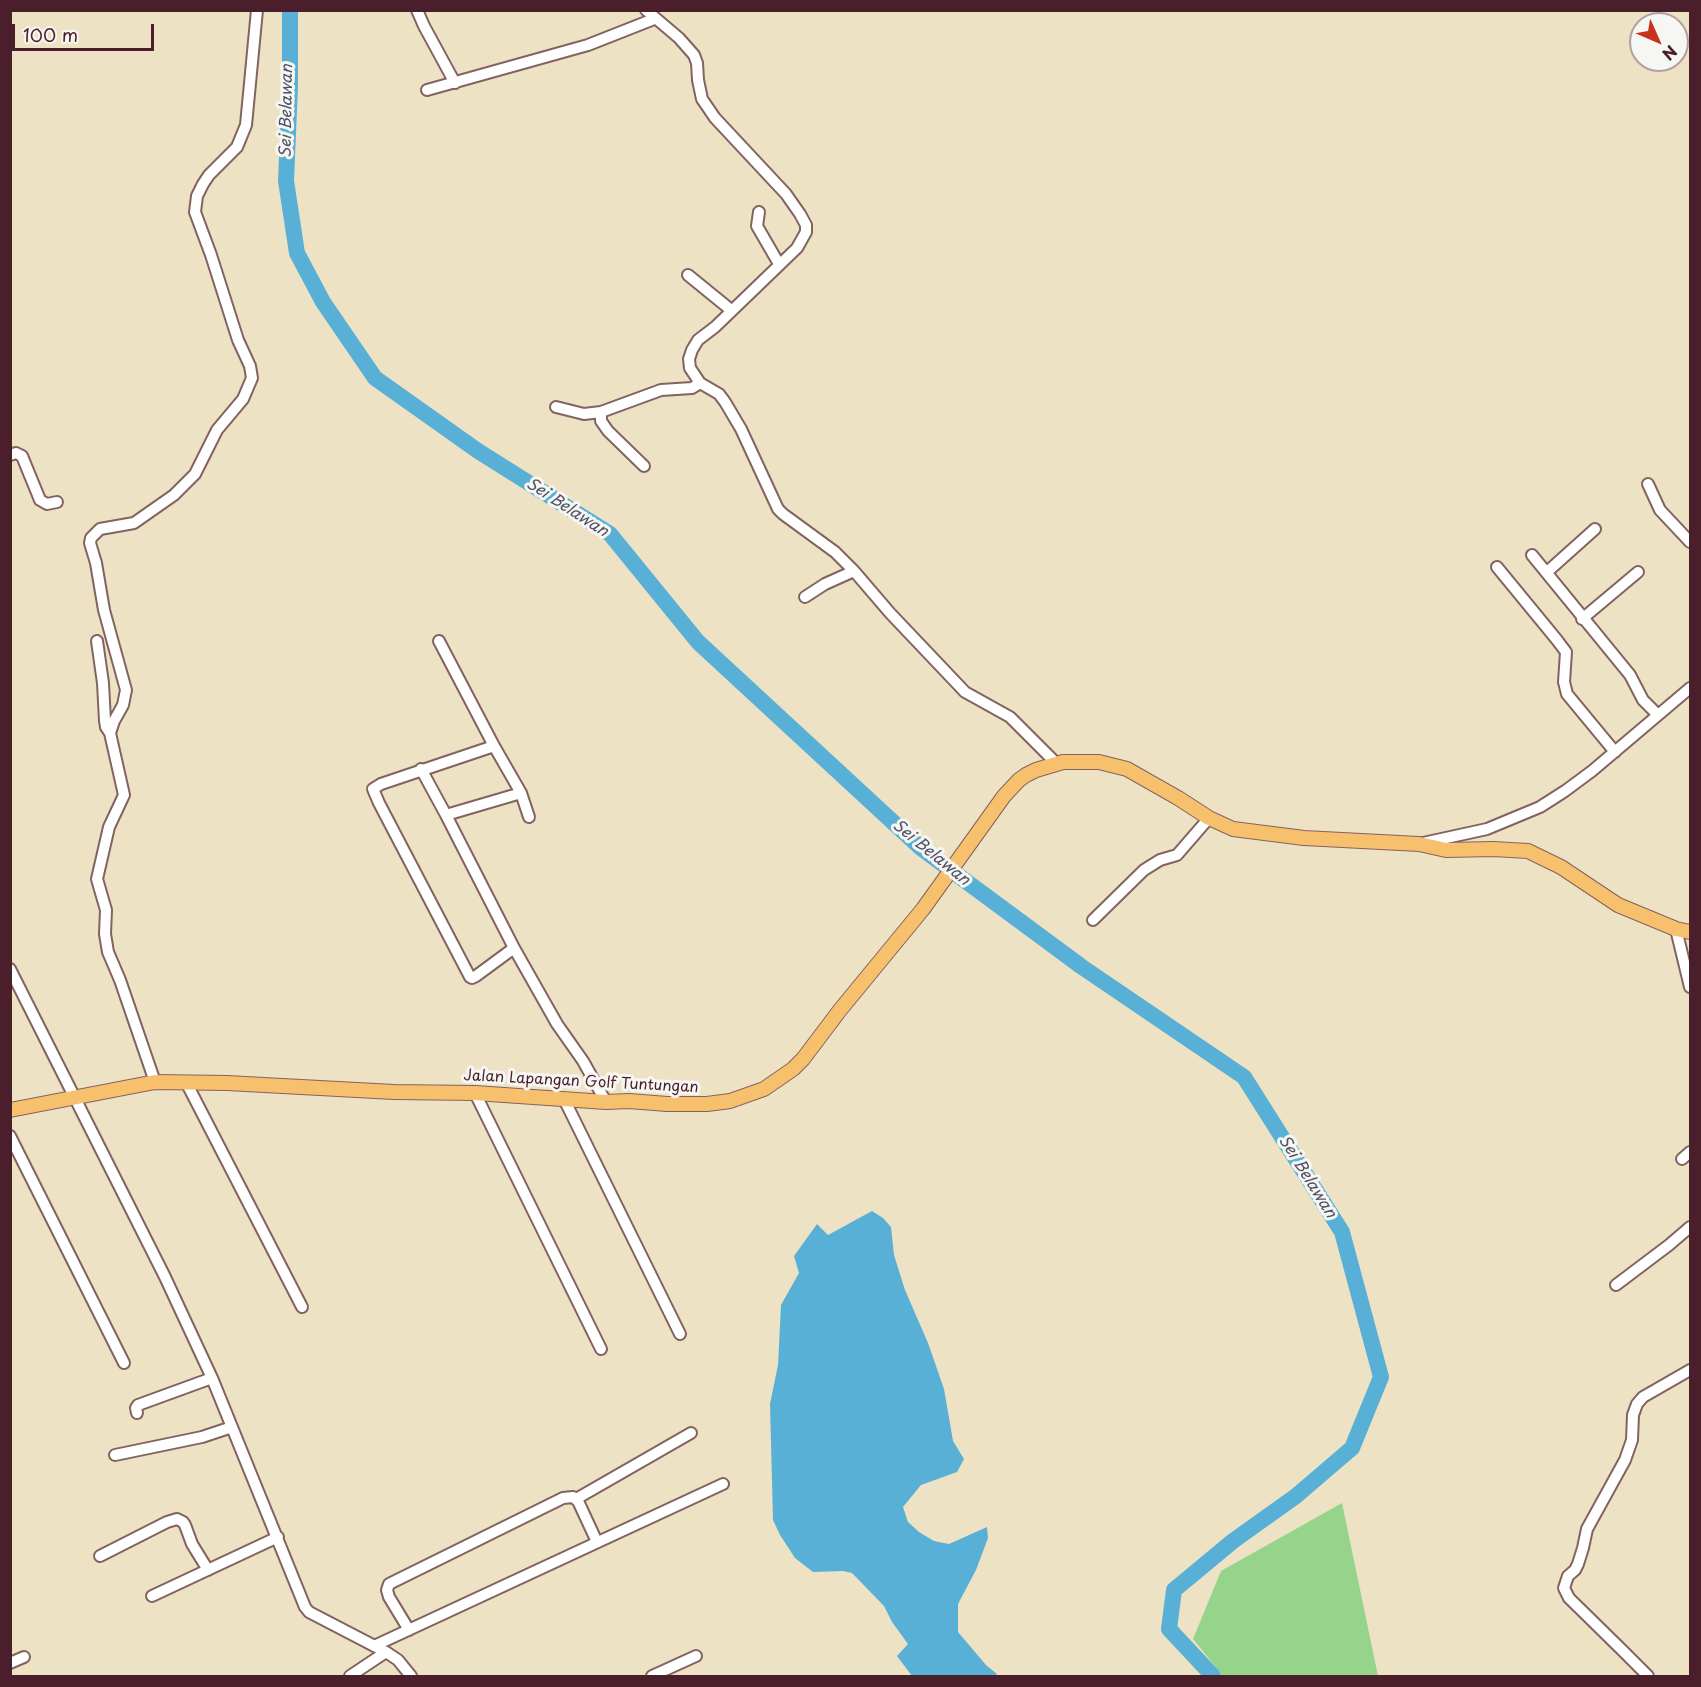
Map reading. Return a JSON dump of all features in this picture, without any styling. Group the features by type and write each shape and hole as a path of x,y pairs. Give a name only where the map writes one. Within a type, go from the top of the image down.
{"main road":[{"name":"Jalan Lapangan Golf Tuntungan","path":"12,1107 75,1098 155,1082 475,1093 606,1102 707,1104 730,1101 764,1089 803,1059 923,909 1004,796 1018,780 1035,770 1056,763 1099,762 1127,770 1209,818 1233,829 1304,837 1419,844"},
{"path":"1419,844 1446,849 1528,851 1561,867 1618,905 1676,929 1690,932"}],"street":[{"path":"110,733 123,705 126,690 104,610 90,543 91,538 100,529 134,523 174,495 195,474 217,430 243,399 252,378 250,366 235,330 195,212 197,196 203,184 237,147 246,125 258,10"},
{"path":"417,10 455,83"},
{"path":"646,10 694,55 702,99 715,118 786,194 806,225 806,232 796,248 715,327 698,340 689,359 690,368 700,383 719,394 725,402 741,429 778,509 835,552 965,692 1010,717 1056,763"},
{"path":"427,90 588,45 654,19"},
{"path":"759,212 757,226 779,264"},
{"path":"688,275 731,310"},
{"path":"556,407 584,414 600,412 661,390 692,388 700,383"},
{"path":"600,412 601,421 608,431 644,465"},
{"path":"10,455 16,453 22,456 40,500 47,504 57,502"},
{"path":"1648,484 1660,510 1690,542"},
{"path":"1547,572 1595,529"},
{"path":"1532,555 1630,675 1643,700 1658,715"},
{"path":"1497,567 1566,652 1564,682 1567,694 1615,752"},
{"path":"805,597 834,579 854,571"},
{"path":"1582,619 1638,572"},
{"path":"97,641 106,727 110,733 124,795 109,827 97,879 106,910 105,934 108,952 155,1082"},
{"path":"439,641 521,793 529,817"},
{"name":"Jalan Lapangan Golf Tuntungan","path":"1419,844 1487,829 1540,807 1565,791 1615,752 1690,688"},
{"path":"494,746 421,770 374,789 379,803 470,976 472,978 476,976 514,948"},
{"path":"421,770 514,948 557,1024 583,1060 606,1102"},
{"path":"446,814 521,793"},
{"path":"1093,920 1144,870 1160,860 1176,856 1209,818"},
{"path":"1676,929 1690,987"},
{"path":"10,969 165,1277 212,1378 305,1607 309,1612 386,1652 398,1660 411,1677"},
{"path":"186,1082 302,1306"},
{"path":"475,1093 601,1349"},
{"path":"564,1100 680,1334"},
{"path":"10,1136 124,1363"},
{"path":"1616,1285 1690,1227"},
{"path":"1648,1677 1569,1598 1564,1588 1568,1576 1578,1564 1587,1529 1625,1460 1632,1440 1633,1415 1637,1404 1643,1397 1690,1370"},
{"path":"136,1413 138,1405 212,1378"},
{"path":"115,1455 202,1437 232,1427"},
{"path":"576,1499 691,1433"},
{"path":"374,1646 723,1484"},
{"path":"409,1630 389,1597 387,1590 389,1584 563,1498 576,1499 580,1504 597,1542"},
{"path":"99,1556 177,1519 185,1525 192,1544 208,1569"},
{"path":"152,1596 278,1537"},
{"path":"350,1677 386,1652"},
{"path":"651,1677 696,1656"},
{"path":"10,1663 24,1657"}],"green space":[{"path":"1342,1503 1378,1676 1223,1676 1193,1639 1221,1571"}],"water":[{"path":"872,1211 891,1227 894,1255 905,1290 928,1343 944,1389 953,1441 964,1459 957,1472 921,1485 903,1507 908,1522 934,1541 949,1544 987,1527 988,1538 976,1570 958,1604 958,1632 986,1665 997,1674 995,1676 912,1676 897,1656 908,1644 884,1606 852,1573 813,1572 795,1558 773,1520 770,1404 778,1365 781,1305 799,1273 794,1256 817,1224 828,1235"}],"waterway":[{"name":"Sei Belawan","path":"290,10 286,181 297,253 323,302 375,378 478,451 610,534 698,642 921,848 1082,967 1244,1077 1342,1232 1381,1377 1352,1448 1296,1496 1233,1541 1174,1590 1169,1629 1213,1676"}]}
